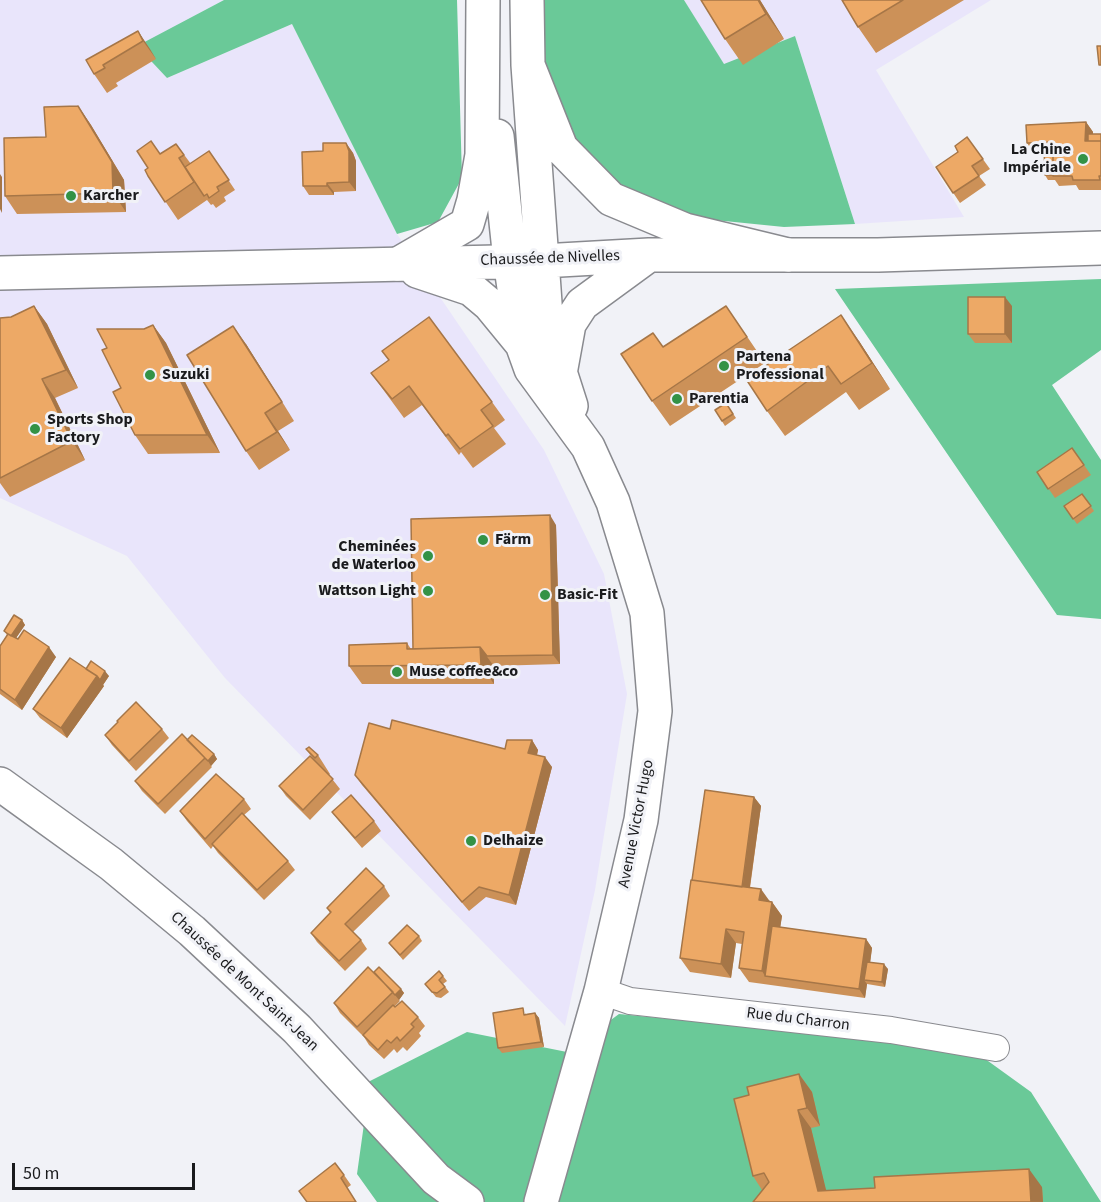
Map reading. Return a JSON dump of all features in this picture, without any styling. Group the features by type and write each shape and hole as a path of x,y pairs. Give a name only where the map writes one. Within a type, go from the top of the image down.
{"main road":[{"name":"Avenue Victor Hugo","path":"527,0 528,65 547,331 559,375 613,502 647,613 655,711 641,820 601,991 541,1202"},
{"name":"Avenue Victor Hugo","path":"483,7 510,260 522,344"},
{"path":"398,264 467,224 482,155 483,7"},
{"path":"528,65 561,148 611,199 685,230 788,255"},
{"name":"Chaussée de Nivelles","path":"0,273 542,261 649,255 788,255 1101,248"},
{"path":"559,375 569,324 582,304 649,255"},
{"name":"Avenue Victor Hugo","path":"398,264 471,289 490,305 522,344 537,378 588,447"},
{"name":"Chaussée de Mont Saint-Jean","path":"0,784 111,864 200,938 297,1029 436,1179 455,1196 467,1202"}],"street":[{"name":"Rue du Charron","path":"601,991 630,1001 891,1030 996,1048"}],"shaded area":[{"path":"0,0 224,0 138,46 167,78 292,24 397,234 544,450 604,574 627,694 595,890 565,1026 225,678 127,556 0,498"},
{"path":"684,0 991,0 876,70 964,217 855,224 795,36 724,65"}],"green space":[{"path":"224,0 457,0 462,178 438,222 397,234 292,24 167,78 137,46"},
{"path":"544,0 684,0 724,64 795,36 855,224 784,227 665,215 613,193 551,105 537,30"},
{"path":"1101,279 1101,350 1052,385 1101,460 1101,619 1057,615 835,289"},
{"path":"619,1014 970,1048 1031,1092 1101,1202 377,1202 357,1174 370,1081 467,1032 567,1052"}],"building":[{"path":"701,0 758,0 766,14 725,39"},
{"path":"842,0 903,0 858,27"},
{"path":"138,31 143,41 103,65 105,68 94,74 86,60"},
{"path":"1097,46 1101,46 1101,65 1099,65"},
{"path":"78,106 112,162 113,193 5,196 4,138 46,137 44,107"},
{"path":"1086,122 1085,141 1101,141 1100,180 1073,180 1072,176 1053,176 1053,142 1027,143 1026,125"},
{"path":"1088,134 1101,134 1101,141 1088,141"},
{"path":"967,137 983,159 972,166 979,176 953,193 936,167 958,152 955,146"},
{"path":"151,141 160,154 176,144 184,155 179,158 194,182 165,202 148,176 145,170 148,168 137,151"},
{"path":"323,143 346,143 349,151 349,182 327,183 327,186 303,186 302,152 323,151"},
{"path":"1053,147 1053,175 1045,175 1044,148"},
{"path":"209,151 229,180 217,187 219,191 209,198 207,194 204,196 185,167"},
{"path":"968,297 1005,297 1005,334 968,334"},
{"name":"Sports Shop Factory","path":"34,306 66,370 42,379 72,441 0,478 0,318 11,317"},
{"path":"726,306 747,337 652,401 621,354 653,333 663,347"},
{"path":"841,315 872,363 841,384 828,366 767,411 746,379"},
{"path":"429,317 492,402 481,410 493,426 460,449 448,434 446,436 409,386 392,399 371,373 389,360 382,351"},
{"path":"153,325 207,435 135,435 113,392 121,388 102,350 107,348 97,329 144,329"},
{"path":"233,326 282,402 265,413 277,432 246,451 187,355"},
{"path":"726,403 733,414 722,421 715,410"},
{"path":"1072,448 1084,465 1048,489 1037,472"},
{"path":"1082,494 1091,506 1073,519 1064,506"},
{"path":"550,515 553,655 487,656 480,647 413,649 411,519"},
{"path":"14,615 22,620 11,636 4,631"},
{"path":"24,630 49,647 15,700 0,689 0,646 8,634 18,639"},
{"path":"407,643 407,649 480,647 481,665 349,666 349,645"},
{"path":"70,658 97,676 61,728 33,709"},
{"path":"91,661 105,671 100,680 86,669"},
{"path":"136,702 162,729 129,761 105,735"},
{"name":"Delhaize","path":"392,720 505,749 507,740 532,740 528,753 545,757 509,895 479,887 462,902 355,775 369,723 390,729"},
{"path":"182,734 205,758 158,804 135,781"},
{"path":"192,735 214,754 208,761 187,740"},
{"path":"309,747 318,755 315,758 306,749"},
{"path":"310,756 333,779 303,810 279,786"},
{"path":"216,774 244,799 205,839 180,811"},
{"path":"705,790 754,797 742,887 692,880"},
{"path":"351,795 374,821 355,838 332,812"},
{"path":"242,813 288,861 257,890 212,844"},
{"path":"366,868 384,886 345,924 361,940 339,961 311,933 331,912 327,908"},
{"path":"691,880 761,889 759,900 772,902 762,971 739,968 744,932 726,929 721,964 680,958"},
{"path":"407,925 419,936 400,955 389,943"},
{"path":"772,926 866,939 859,989 765,976"},
{"path":"867,962 884,964 882,982 864,980"},
{"path":"368,967 393,992 357,1027 334,1003"},
{"path":"379,967 401,989 395,995 374,972"},
{"path":"439,971 443,976 439,980 445,987 437,993 432,992 425,984"},
{"path":"402,1001 418,1017 411,1024 414,1027 400,1041 397,1037 391,1043 387,1040 378,1050 363,1035 393,1005 395,1007"},
{"path":"523,1008 524,1015 535,1013 541,1042 498,1048 493,1013"},
{"path":"799,1074 807,1108 798,1110 818,1191 875,1188 874,1177 1029,1169 1031,1202 753,1202 769,1182 764,1173 753,1176 734,1099 749,1095 747,1087"},
{"path":"335,1163 344,1175 341,1178 356,1202 307,1202 299,1191"}],"place":[{"name":"La Chine Impériale","path":"1083,159"},
{"name":"Karcher","path":"71,196"},
{"name":"Partena Professional","path":"724,366"},
{"name":"Suzuki","path":"150,375"},
{"name":"Parentia","path":"677,399"},
{"name":"Sports Shop Factory","path":"35,429"},
{"name":"Färm","path":"483,540"},
{"name":"Cheminées de Waterloo","path":"428,556"},
{"name":"Wattson Light","path":"428,591"},
{"name":"Basic-Fit","path":"545,595"},
{"name":"Muse coffee&co","path":"397,672"},
{"name":"Delhaize","path":"471,841"}]}
